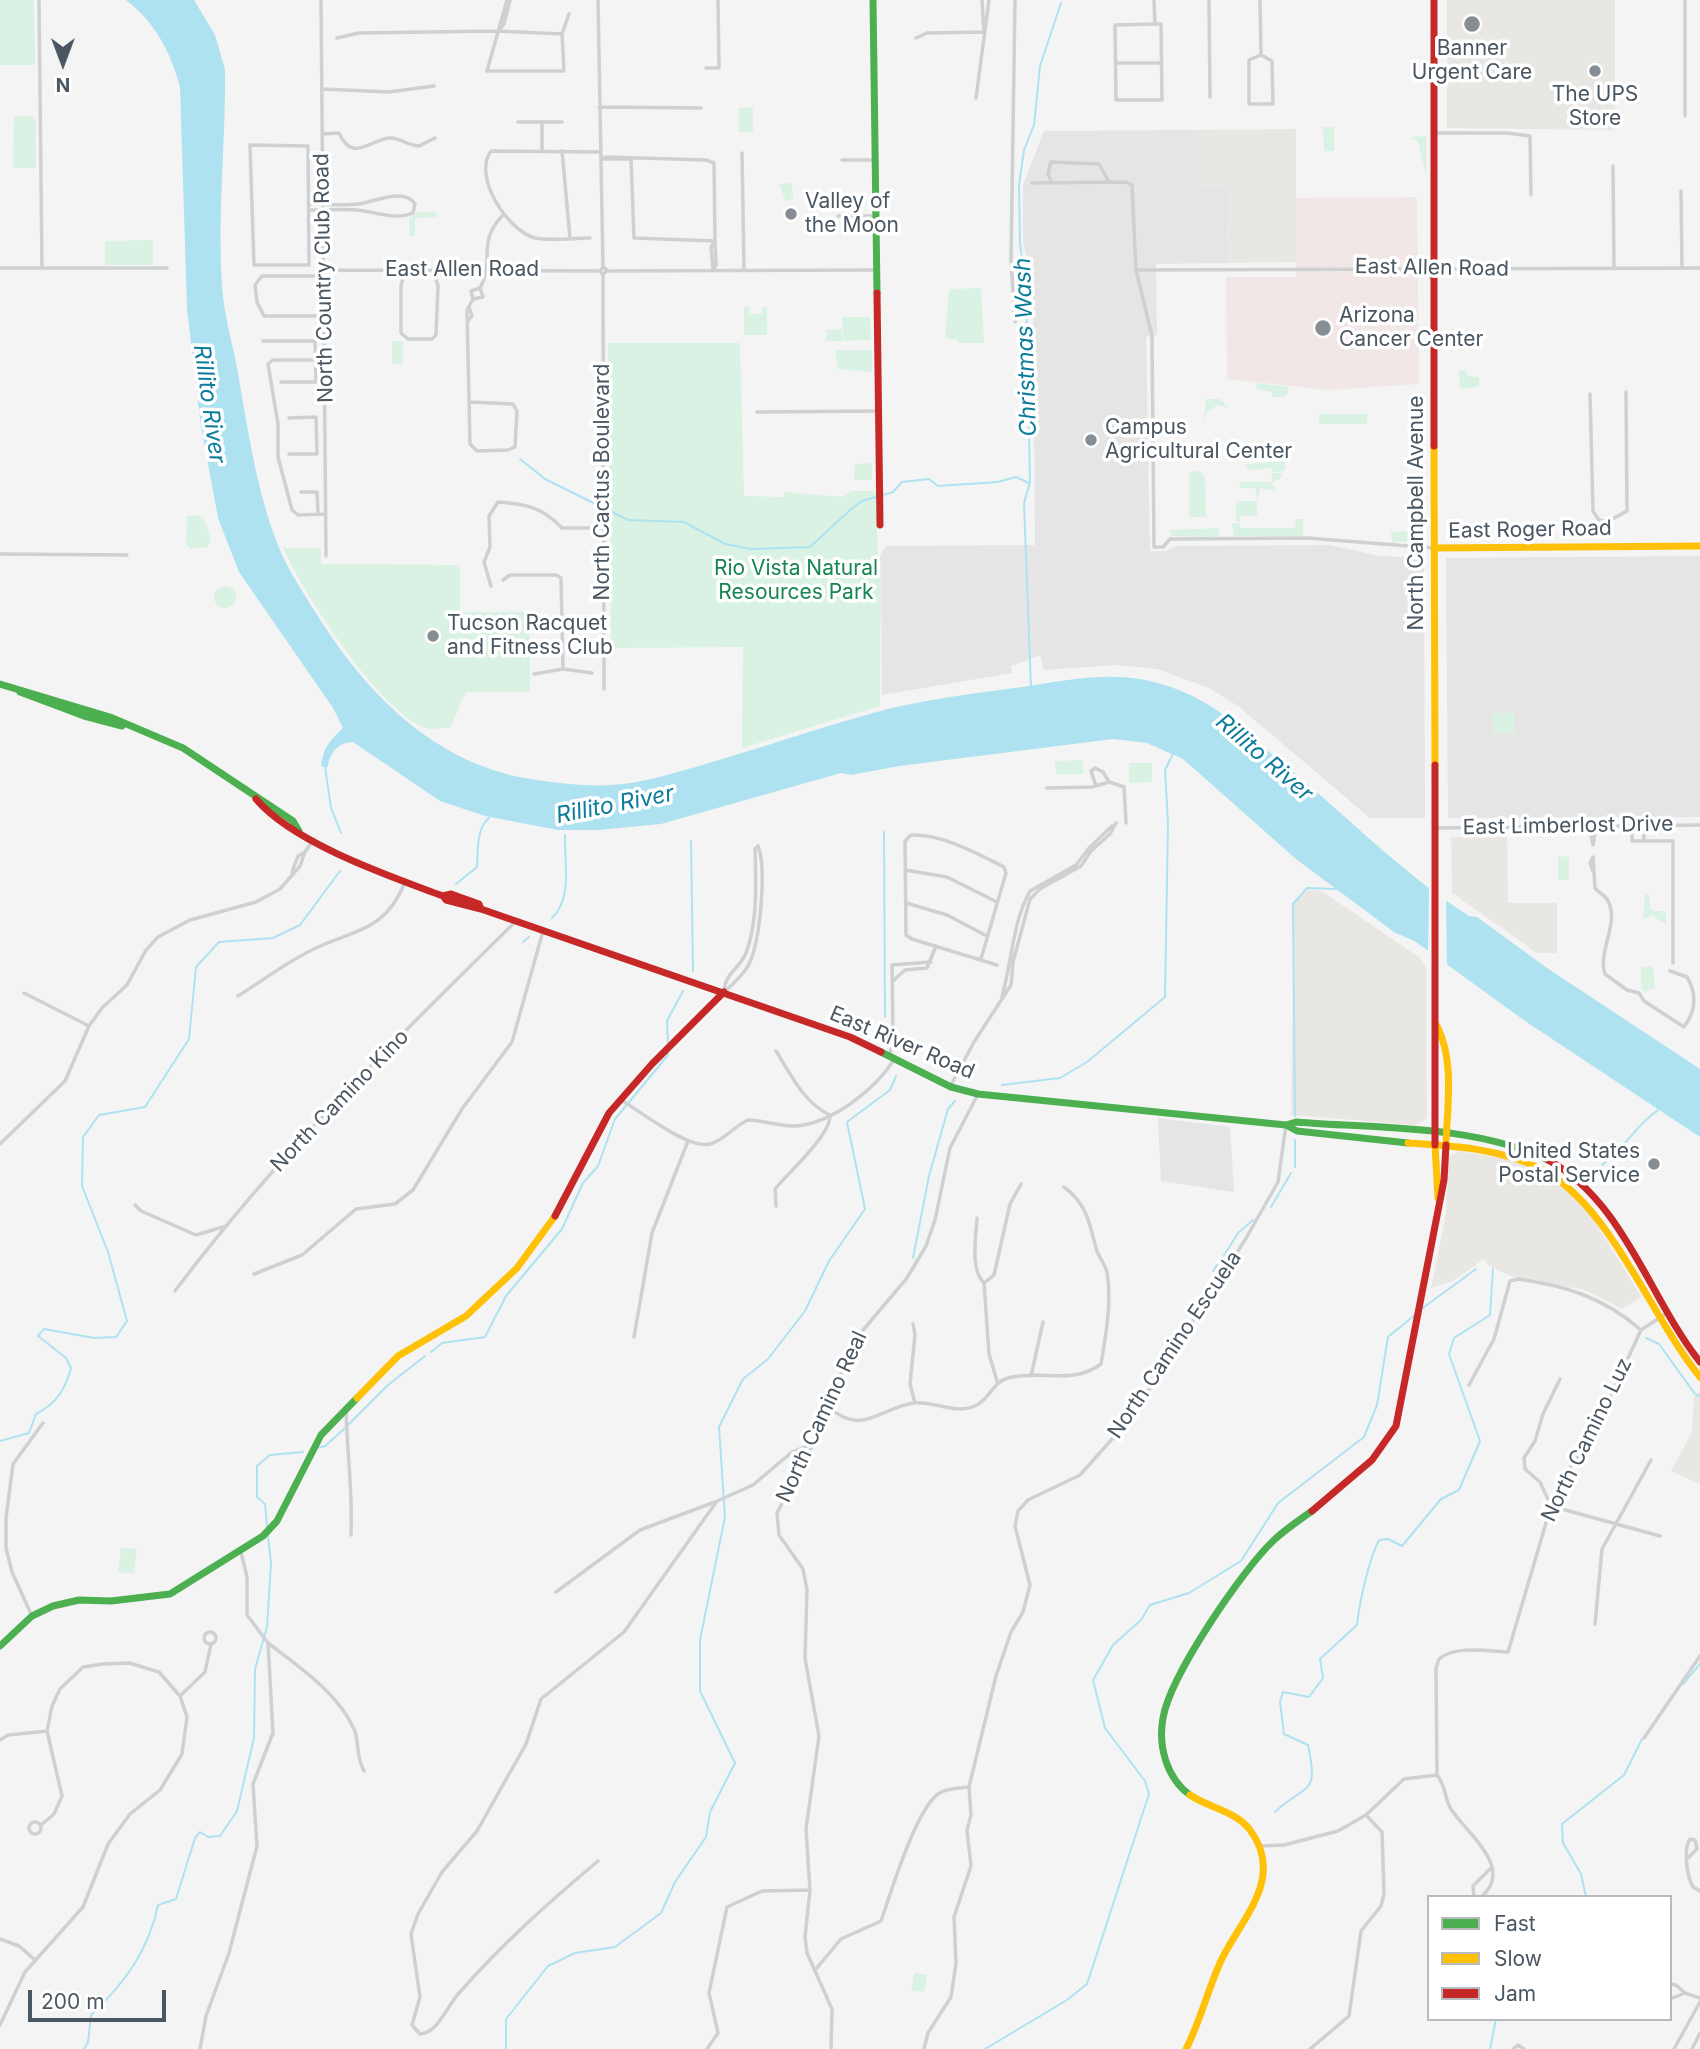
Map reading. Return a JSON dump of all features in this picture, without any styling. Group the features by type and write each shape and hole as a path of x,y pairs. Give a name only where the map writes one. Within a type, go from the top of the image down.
{"main road":[{"path":"873,0 880,525"},
{"name":"North Campbell Avenue","path":"1434,0 1437,1026 1433,1032 1439,1205"},
{"name":"East Roger Road","path":"1434,548 1700,546"},
{"name":"East River Road","path":"0,684 31,698 128,727 196,754 256,799 293,821 299,831 405,882 443,896 451,894 479,904 481,909 850,1037 951,1087 978,1094 1286,1125 1296,1122 1446,1134 1492,1139 1524,1147 1569,1174 1607,1212 1667,1313 1700,1362"},
{"path":"1,1644 32,1616 66,1602 139,1600 170,1594 263,1536 278,1521 312,1447 346,1410 398,1356 421,1340 466,1316 517,1268 549,1228 596,1134 621,1100 652,1064 724,992"},
{"name":"North Campbell Avenue","path":"1259,1846 1252,1832 1235,1814 1186,1793 1169,1772 1162,1747 1163,1714 1177,1679 1261,1554 1350,1478 1390,1437 1396,1426 1444,1180 1444,1044 1443,1033 1437,1026"},
{"name":"East River Road","path":"1286,1125 1297,1131 1446,1145 1512,1155 1563,1181 1598,1219 1658,1318 1700,1377"},
{"path":"1186,2049 1226,1949 1257,1902 1261,1883 1259,1846"}],"street":[{"path":"39,0 42,268"},
{"name":"North Country Club Road","path":"321,0 326,555"},
{"path":"509,0 504,24 498,31 487,71 564,71 562,34 569,14"},
{"name":"North Cactus Boulevard","path":"598,0 603,271 604,688"},
{"path":"706,68 719,68 718,0"},
{"path":"976,98 984,32 982,0"},
{"path":"984,32 988,26 989,0"},
{"path":"1015,0 1012,261 1015,322"},
{"path":"1154,0 1155,24"},
{"path":"1209,0 1210,97"},
{"path":"1260,0 1261,55"},
{"path":"1685,0 1685,116"},
{"path":"1155,24 1161,24 1162,100 1116,100 1115,25 1155,24"},
{"path":"337,38 359,33 498,31 562,34"},
{"path":"916,38 927,33 984,32"},
{"path":"1261,55 1272,61 1273,104 1250,104 1249,60 1261,55"},
{"path":"1116,63 1162,63"},
{"path":"322,89 388,92 434,86"},
{"path":"599,107 701,108"},
{"path":"518,122 562,122"},
{"path":"542,122 542,151"},
{"path":"322,134 339,133 343,143 348,146 369,147 390,138 419,146 435,138"},
{"path":"1433,134 1507,133 1530,136 1531,195"},
{"path":"250,145 308,146 310,210 309,265 254,265 250,145"},
{"path":"590,238 534,237 525,234 504,214 490,191 487,159 491,151 601,152"},
{"path":"562,151 570,238"},
{"path":"742,153 744,270"},
{"path":"601,159 706,160 714,163 716,265 713,270"},
{"path":"630,159 634,238 715,241"},
{"path":"842,160 876,160"},
{"path":"1052,183 1048,174 1051,162 1099,164 1109,182"},
{"path":"1613,166 1614,269"},
{"path":"1032,183 1125,181 1132,184 1135,190 1136,270"},
{"path":"1681,191 1682,268"},
{"path":"309,204 361,204 375,197 405,197 415,204 413,213 407,215 310,210"},
{"path":"473,299 482,297 480,288 485,270 488,234 504,214"},
{"path":"838,216 877,216"},
{"path":"0,268 167,268"},
{"name":"East Allen Road","path":"1136,270 1700,268"},
{"path":"1399,269 1406,273 1427,273 1433,284"},
{"name":"East Allen Road","path":"324,270 877,270"},
{"path":"405,270 401,286 401,333 408,339 432,339 436,335 438,286 433,270"},
{"name":"East Roger Road","path":"1136,270 1152,336 1154,547 1163,547 1170,539 1307,538 1434,548"},
{"path":"324,276 262,276 255,285 257,302 264,316 324,316"},
{"path":"470,402 513,404 517,411 515,447 508,450 474,450 470,444 467,310 473,299 471,291 480,288"},
{"path":"263,341 315,341 316,382 281,382"},
{"path":"324,360 273,360 268,364 268,376 278,424 278,453 292,510 298,515 326,514"},
{"path":"1590,394 1593,511 1599,520 1607,522 1627,511 1626,392"},
{"path":"757,412 879,411"},
{"path":"289,418 316,417 317,437 317,454 289,454"},
{"path":"317,437 325,438"},
{"path":"301,492 317,492 318,514"},
{"path":"491,586 484,562 490,547 489,517 491,509 498,502 532,505 542,509 562,528 603,528"},
{"path":"0,554 127,555"},
{"path":"503,580 510,575 561,576 563,669"},
{"path":"564,621 604,620"},
{"path":"534,674 563,669 592,673"},
{"path":"1096,786 1091,771 1095,768 1104,772 1109,782"},
{"path":"1047,788 1096,786 1109,782 1124,787 1126,823"},
{"path":"951,1087 1012,985 1013,962 1030,899 1040,889 1081,866 1091,851 1110,834 1116,823 1089,848 1076,865 1030,891 1011,952 1007,985 1002,998"},
{"path":"1632,825 1632,841 1673,841 1673,963"},
{"path":"1644,825 1644,841"},
{"name":"East Limberlost Drive","path":"1436,828 1700,825"},
{"path":"1589,826 1593,845"},
{"path":"1596,826 1593,845 1595,888 1606,897 1609,906 1610,936 1602,961 1606,976 1627,990 1639,993 1644,1001 1685,1027 1691,1018 1694,988 1687,977 1670,971"},
{"path":"981,960 1006,873 1004,867 959,846 923,835 911,835 905,841 906,935 936,946 997,965"},
{"path":"0,1144 65,1081 89,1026 102,1007 127,985 146,950 158,937 190,920 257,902 280,889 292,872 298,856 305,852 314,839"},
{"path":"758,846 763,859 763,894 749,964 724,992 724,981 746,954 755,902 755,849 758,846"},
{"path":"905,870 947,877 997,902"},
{"path":"238,996 311,951 371,927 386,916 396,903 405,882"},
{"path":"906,904 947,915 987,936"},
{"name":"North Camino Kino","path":"176,1291 225,1226 306,1132 516,921"},
{"path":"254,1274 302,1255 356,1209 395,1204 413,1190 461,1109 512,1042 543,931"},
{"path":"892,983 905,970 927,968 936,946"},
{"path":"621,1100 688,1141 713,1144 748,1120 794,1126 830,1115 875,1085 892,1057 892,965 896,962 931,962"},
{"path":"24,993 89,1026"},
{"path":"776,1051 806,1097 817,1109 830,1115"},
{"name":"North Camino Real","path":"831,2049 832,2009 807,1953 805,1937 810,1890 806,1829 819,1736 805,1658 807,1590 803,1569 779,1535 777,1513 814,1443 859,1331 908,1278 926,1246 935,1220 950,1148 978,1094"},
{"path":"776,1206 775,1189 816,1143 830,1121 830,1115"},
{"name":"North Camino Escuela","path":"924,2049 928,2032 951,1997 956,1963 954,1917 971,1866 967,1830 971,1815 970,1787 996,1676 1011,1632 1023,1612 1030,1585 1016,1530 1018,1511 1027,1500 1080,1475 1130,1419 1245,1240 1278,1182 1286,1125"},
{"path":"634,1337 652,1233 688,1141"},
{"path":"984,1283 994,1275 1010,1204 1020,1184"},
{"path":"829,1407 846,1418 867,1420 915,1403 967,1408 984,1399 997,1381 1031,1376 1086,1375 1101,1364 1109,1303 1107,1270 1096,1251 1090,1219 1079,1198 1065,1187"},
{"path":"135,1205 141,1211 196,1235 225,1226"},
{"path":"976,1218 976,1266 979,1278 984,1283 989,1354 997,1381"},
{"path":"1469,1385 1494,1339 1510,1281 1518,1279 1573,1289 1623,1314 1641,1329 1667,1313"},
{"path":"1031,1376 1043,1322"},
{"path":"913,1324 915,1335 911,1384 915,1403"},
{"name":"North Camino Luz","path":"1437,1775 1437,1663 1448,1653 1508,1652 1551,1506 1566,1473 1588,1443 1641,1329"},
{"path":"1560,1379 1523,1463 1540,1482 1551,1506 1660,1536"},
{"path":"346,1410 347,1468 352,1503 351,1535"},
{"path":"32,1616 12,1573 6,1548 6,1518 13,1464 43,1423"},
{"path":"556,1592 639,1530 753,1485 792,1452 814,1443"},
{"path":"1595,1624 1602,1549 1651,1460"},
{"path":"598,1861 504,1941 447,2007 435,2027 428,2034 420,2034 412,2025 420,1997 411,1934 418,1914 442,1872 477,1831 526,1744 541,1699 624,1632 717,1501"},
{"path":"241,1552 247,1577 247,1615 268,1643 296,1664 344,1713 355,1731 356,1758 364,1771"},
{"path":"200,2049 206,2016 229,1953 257,1846 253,1784 273,1733 268,1643"},
{"path":"180,1696 193,1687 205,1672 211,1644"},
{"path":"1644,1738 1700,1656"},
{"path":"0,2025 15,1990 34,1959 78,1915 108,1844 130,1814 160,1790 182,1754 187,1717 180,1696 159,1672 129,1663 83,1667 56,1696 47,1731 62,1796 54,1814 41,1825"},
{"path":"0,1740 8,1735 47,1731"},
{"path":"1259,1846 1284,1845 1347,1828 1366,1815 1404,1779 1437,1775 1444,1782 1450,1808 1489,1856 1490,1883 1483,1895"},
{"path":"816,1969 841,1939 881,1921 891,1884 900,1870 926,1808 938,1794 970,1787"},
{"path":"1310,2049 1349,2016 1361,1931 1381,1906 1384,1894 1382,1832 1366,1815"},
{"path":"1688,1858 1697,1849 1695,1840 1690,1839 1686,1845 1690,1882 1700,1891"},
{"path":"1474,1895 1473,1886 1490,1869"},
{"path":"707,2049 718,2033 718,2023 709,1993 727,1907 762,1891 810,1890"},
{"path":"0,1939 19,1946 34,1959"},
{"path":"1672,1984 1700,2000 1675,2048 1681,2049"},
{"path":"1672,1998 1685,1993"},
{"path":"1692,2049 1700,2033"},
{"path":"1513,2049 1518,2045 1524,2049"}],"shaded area":[{"path":"1447,0 1615,0 1615,130 1447,128"},
{"path":"1296,129 1296,262 1227,263 1228,188 1193,188 1193,130"},
{"name":"Campus Agricultural Center","path":"1193,130 1193,187 1228,187 1227,263 1156,264 1157,335 1146,337 1150,551 1165,551 1175,546 1330,545 1380,556 1424,558 1425,818 1370,818 1238,706 1209,688 1157,669 1116,665 1044,670 1040,655 1011,666 1012,673 882,695 881,560 878,560 886,546 1035,545 1033,288 1023,241 1023,185 1044,131"},
{"name":"Arizona Cancer Center","path":"1417,197 1419,384 1328,390 1227,379 1226,277 1296,277 1296,198"},
{"path":"1700,556 1700,817 1448,818 1446,558"},
{"path":"1507,836 1508,903 1557,903 1557,953 1537,953 1452,893 1451,837"},
{"path":"1307,890 1320,890 1419,957 1426,967 1427,1118 1417,1125 1291,1115 1294,903"},
{"path":"1158,1118 1230,1127 1234,1192 1161,1181"},
{"path":"1459,1151 1514,1160 1537,1170 1564,1188 1593,1218 1641,1297 1622,1309 1585,1290 1510,1276 1488,1265 1484,1259 1453,1281 1431,1288 1446,1214 1448,1160"},
{"path":"1700,1392 1700,1484 1671,1471 1692,1432 1694,1397"}],"green space":[{"path":"0,0 34,0 35,65 0,65"},
{"path":"753,107 753,132 739,132 739,108"},
{"path":"14,116 32,116 36,120 36,168 13,168"},
{"path":"1323,127 1334,127 1334,151 1324,151"},
{"path":"1426,136 1426,176 1418,141 1409,137"},
{"path":"792,183 793,199 786,201 779,184"},
{"path":"417,212 436,212 436,217 415,218 415,236 410,236 409,219"},
{"path":"153,240 153,265 105,265 105,241"},
{"path":"981,288 984,343 958,343 958,340 945,338 949,289"},
{"path":"744,306 750,306 750,314 762,314 762,307 767,307 767,335 744,335"},
{"path":"842,317 870,317 871,340 844,341"},
{"path":"842,329 843,341 826,341 826,330"},
{"path":"392,341 403,341 403,364 392,364"},
{"name":"Rio Vista Natural Resources Park","path":"608,343 740,343 744,496 784,497 785,492 843,497 851,491 876,491 878,559 881,560 880,706 742,748 743,647 611,648"},
{"path":"835,350 872,350 872,372 838,369"},
{"path":"1466,370 1468,376 1479,377 1479,387 1460,389 1459,371"},
{"path":"1257,383 1289,387 1288,393 1284,397 1272,397 1272,392 1256,389"},
{"path":"1206,399 1220,399 1228,407 1217,405 1207,413 1203,427"},
{"path":"1319,414 1367,414 1367,424 1319,424"},
{"path":"1285,461 1285,471 1272,472 1271,468 1248,470 1246,464"},
{"path":"872,463 872,480 854,480 855,464"},
{"path":"1199,471 1205,477 1206,517 1189,517 1189,472"},
{"path":"1272,473 1283,473 1280,479 1272,482 1275,491 1260,488 1258,500 1255,488 1239,488 1241,482 1271,482"},
{"path":"1236,501 1257,501 1257,516 1240,516 1240,522 1236,521"},
{"path":"199,515 204,519 211,540 207,547 191,549 186,544 187,516"},
{"path":"1296,519 1303,519 1303,536 1234,536 1232,523 1240,523 1240,528 1295,528"},
{"path":"1219,528 1219,537 1171,536 1170,530"},
{"path":"1421,531 1421,541 1392,542 1391,532"},
{"name":"Tucson Racquet and Fitness Club","path":"283,548 321,548 321,564 460,565 460,612 530,612 530,692 467,692 449,728 422,727 383,696 363,673 308,594"},
{"path":"225,586 233,589 236,597 233,605 225,608 217,605 214,597 217,589"},
{"path":"1493,713 1514,713 1514,733 1493,733"},
{"path":"1083,760 1083,774 1056,774 1055,761"},
{"path":"1129,763 1152,763 1152,782 1129,783"},
{"path":"1569,856 1569,880 1558,880 1558,857"},
{"path":"1649,894 1650,908 1653,911 1666,911 1666,924 1651,915 1646,919 1643,917 1645,895"},
{"path":"1653,966 1655,988 1644,992 1641,988 1641,967"},
{"path":"121,1548 137,1549 134,1574 118,1572"},
{"path":"914,1973 927,1975 924,1992 911,1990"}],"water":[{"name":"Rillito River","path":"126,0 194,0 215,35 225,69 220,232 223,298 262,497 283,556 319,618 361,675 410,724 438,744 502,773 555,782 617,785 667,775 866,715 924,701 1099,677 1130,678 1166,685 1202,701 1233,722 1395,861 1444,899 1469,916 1477,917 1547,968 1700,1069 1700,1137 1525,1021 1416,942 1394,932 1296,859 1183,759 1147,743 1113,739 899,766 851,775 841,773 661,824 598,830 558,830 485,816 440,801 353,742 336,749 330,757 328,767 321,766 328,745 343,728 333,708 239,572 218,518 201,426 187,309 180,87 172,62 160,39 145,18"}],"pier":[{"path":"1429,887 1446,898 1447,969 1428,955"}],"waterway":[{"name":"Christmas Wash","path":"1031,688 1024,503 1030,482 1026,289 1020,243 1019,185 1024,150 1034,125 1040,66 1061,3"},
{"path":"520,459 545,479 628,520 684,522 725,544 751,549 810,547 862,501 893,492 902,482 929,479 938,486 998,482 1016,477 1029,483"},
{"path":"1002,1085 1060,1078 1087,1062 1165,997 1168,823 1165,770 1173,754"},
{"path":"325,767 331,808 341,833"},
{"path":"456,884 477,867 480,834 489,818"},
{"path":"884,832 885,1017"},
{"name":"Rillito River","path":"552,918 559,910 565,890 565,835"},
{"path":"691,841 693,971"},
{"path":"0,1441 29,1433 36,1414 59,1396 66,1383 71,1368 66,1358 38,1336 44,1329 94,1338 116,1337 127,1321 108,1252 82,1186 83,1137 99,1115 145,1107 189,1039 196,967 219,942 273,938 300,925 340,871"},
{"path":"1295,1116 1293,904 1307,888 1337,889"},
{"path":"523,942 529,937"},
{"path":"668,1045 667,1021 683,991"},
{"path":"431,1352 442,1343 485,1337 506,1296 562,1229 583,1183 598,1166 615,1119 668,1055 668,1051"},
{"path":"506,2049 506,2019 548,1966 575,1953 615,1947 661,1913 675,1882 706,1837 710,1812 735,1763 700,1691 700,1640 725,1517 719,1427 743,1379 768,1359 805,1311 829,1261 865,1209 847,1122 890,1090 896,1076"},
{"path":"913,1258 929,1176 948,1109 955,1101"},
{"path":"1602,1165 1658,1110"},
{"path":"1295,1140 1295,1167"},
{"path":"1271,1207 1291,1173"},
{"path":"1222,1259 1238,1233 1253,1220"},
{"path":"1213,1271 1217,1265"},
{"path":"1420,1310 1476,1269"},
{"path":"1275,1812 1308,1787 1312,1773 1308,1745 1284,1734 1280,1702 1283,1692 1309,1697 1323,1678 1320,1659 1357,1625 1365,1582 1379,1540 1388,1539 1402,1546 1441,1499 1459,1490 1480,1441 1449,1354 1454,1338 1490,1315 1493,1269"},
{"path":"985,2049 1067,2000 1087,1984 1149,1794 1145,1781 1105,1728 1093,1680 1113,1645 1141,1620 1150,1605 1189,1593 1241,1561 1278,1503 1364,1437 1377,1405 1388,1337 1416,1314"},
{"path":"1646,1338 1659,1344 1695,1394 1700,1396"},
{"path":"348,1425 388,1385 425,1356"},
{"path":"317,1448 325,1446 344,1429"},
{"path":"267,1526 265,1504 257,1497 257,1466 270,1455 303,1452"},
{"path":"84,2049 88,2042 91,2015 134,1965 148,1937 158,1905 176,1899 195,1838 200,1832 208,1837 220,1836 237,1811 254,1738 255,1669 267,1627 271,1563 268,1536"},
{"path":"1683,1684 1700,1664"},
{"path":"1586,1895 1581,1874 1563,1843 1562,1824 1624,1775 1642,1739"},
{"path":"1490,2049 1496,2021"}],"traffic: fast":[{"path":"873,0 877,293"},
{"path":"0,684 110,717 183,748 293,821 299,831"},
{"path":"20,692 84,716 122,726"},
{"path":"881,1052 951,1087 978,1094 1286,1125 1297,1131 1408,1143"},
{"path":"1286,1125 1296,1122 1456,1134 1519,1148 1548,1160"},
{"path":"0,1646 32,1616 53,1606 79,1600 111,1601 170,1594 263,1536 277,1521 321,1435 357,1398"},
{"path":"1190,1795 1175,1780 1163,1750 1162,1728 1168,1700 1209,1624 1244,1575 1274,1540 1312,1511"}],"traffic: slow":[{"path":"1434,446 1435,765"},
{"path":"1434,548 1700,546"},
{"path":"1437,1026 1443,1040 1448,1069 1446,1145"},
{"path":"1408,1143 1475,1149 1508,1156 1539,1168 1564,1184 1608,1233 1700,1377"},
{"path":"1435,1145 1438,1198"},
{"path":"357,1398 398,1356 466,1316 517,1268 555,1216"},
{"path":"1186,2049 1220,1963 1256,1900 1262,1883 1263,1866 1260,1848 1244,1824 1230,1814 1190,1795"}],"traffic: jam":[{"path":"1434,0 1434,446"},
{"path":"877,293 880,525"},
{"path":"1435,765 1435,1145"},
{"path":"256,799 272,815 317,844 443,896"},
{"path":"481,909 479,904 451,894 443,896 446,900 481,909 850,1037 881,1052"},
{"path":"555,1216 609,1113 652,1064 724,992"},
{"path":"1312,1511 1372,1460 1396,1426 1444,1180 1446,1145"},
{"path":"1548,1160 1574,1178 1597,1200 1616,1225 1682,1337 1700,1362"}],"place":[{"name":"Banner Urgent Care","path":"1472,24"},
{"name":"The UPS Store","path":"1595,71"},
{"name":"Valley of the Moon","path":"791,214"},
{"name":"Arizona Cancer Center","path":"1323,328"},
{"name":"Campus Agricultural Center","path":"1091,440"},
{"name":"Tucson Racquet and Fitness Club","path":"433,636"},
{"name":"United States Postal Service","path":"1654,1164"}]}
